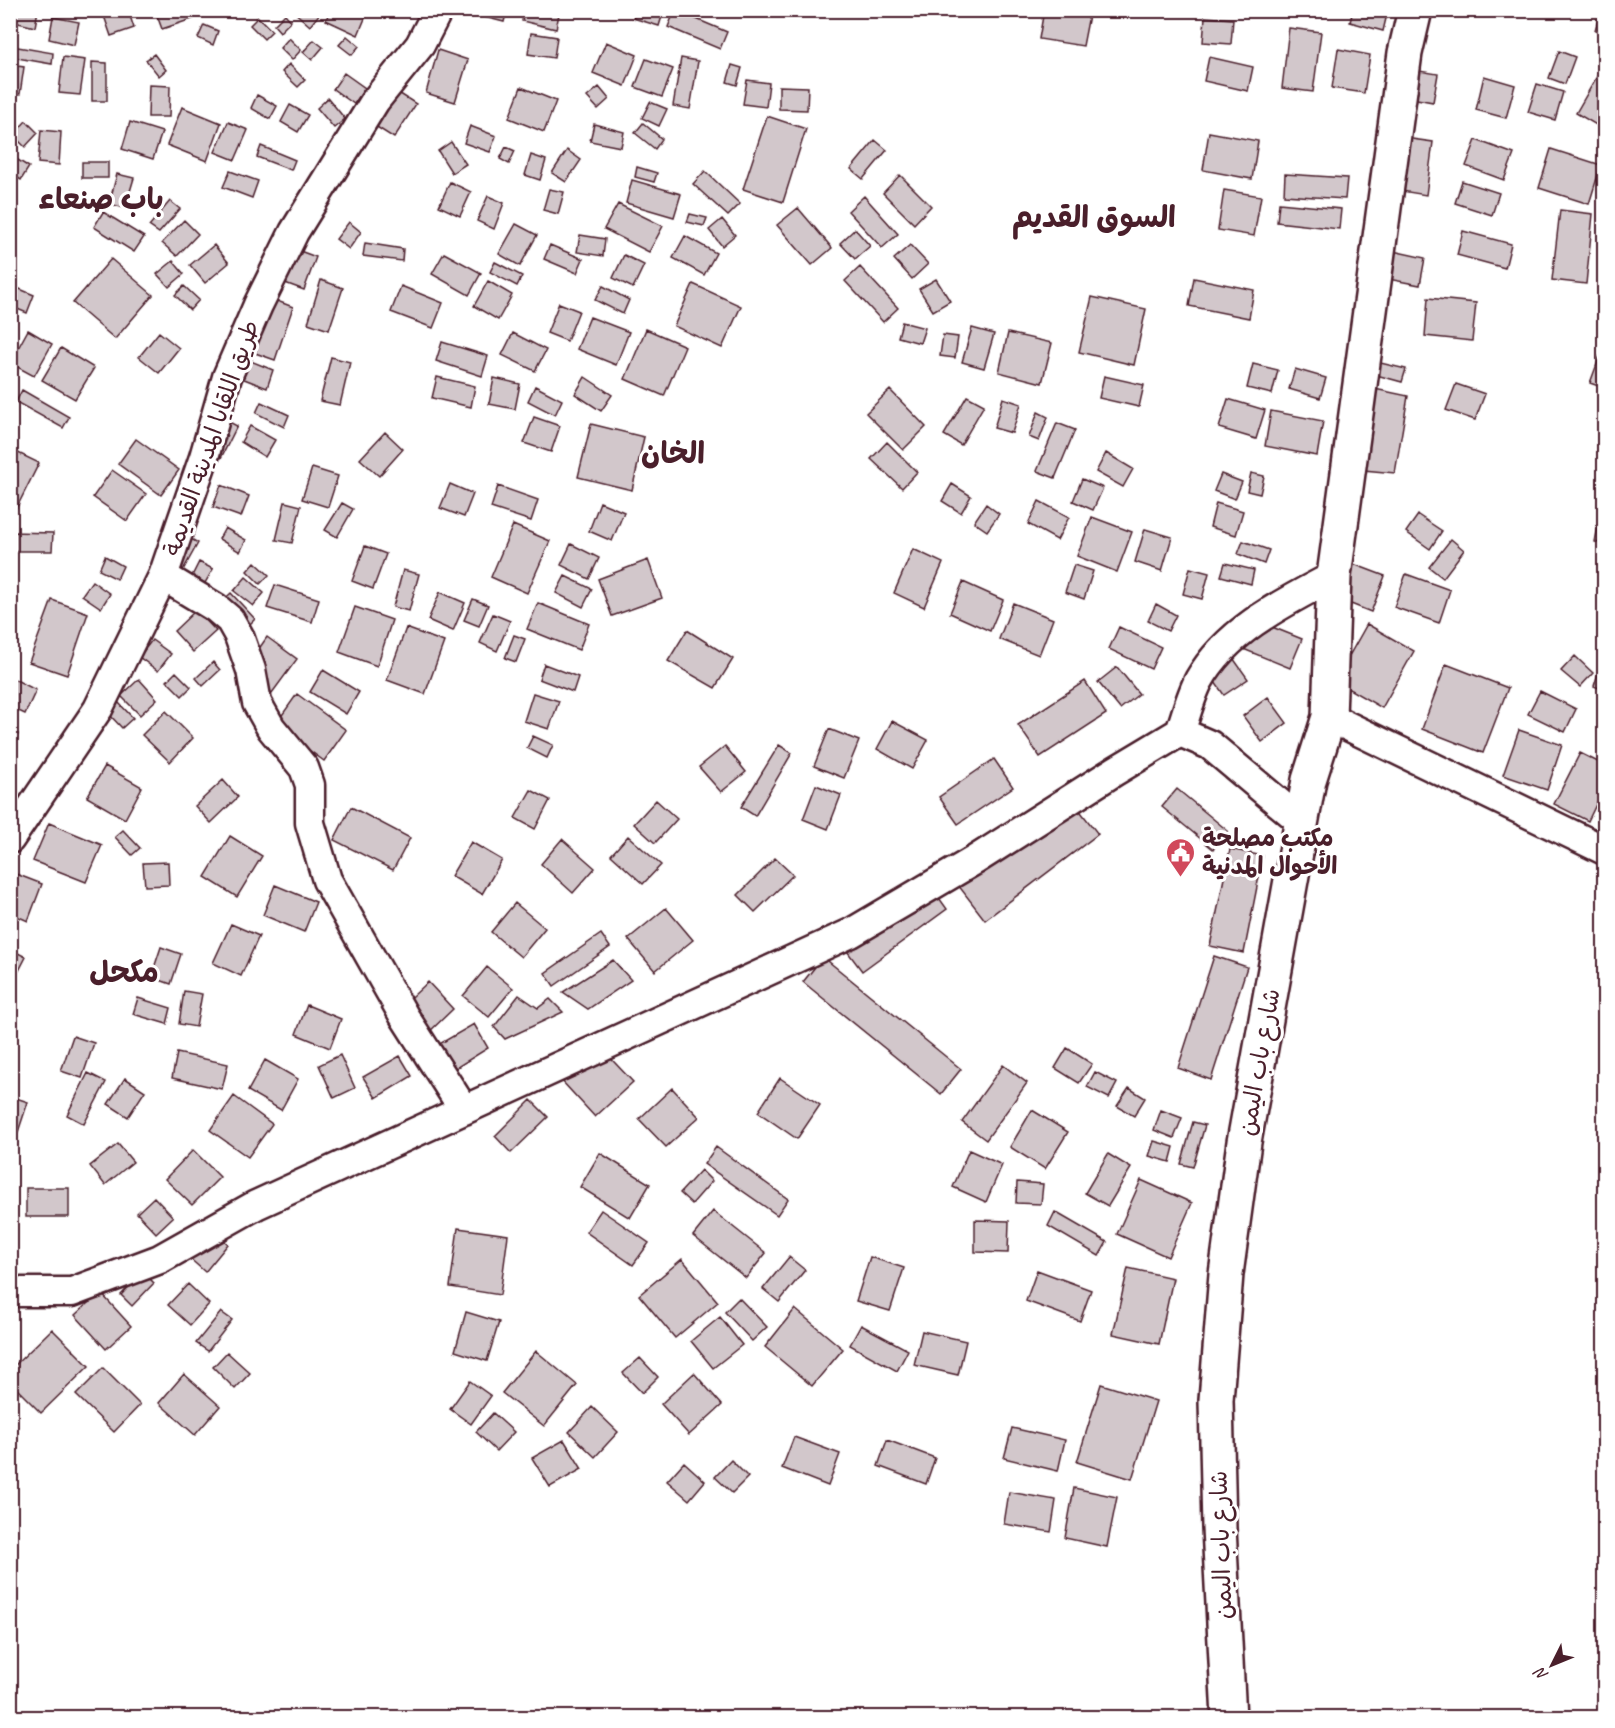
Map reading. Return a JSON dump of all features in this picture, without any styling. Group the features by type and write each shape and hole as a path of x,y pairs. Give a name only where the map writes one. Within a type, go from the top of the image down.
{"street":[{"name":"طريق اللقايا المدينة القديمة","path":"10,839 98,709 163,576 204,457 227,377 294,232 375,101 420,45 438,10"},
{"name":"شارع باب اليمن","path":"1229,1718 1219,1528 1216,1400 1225,1285 1244,1142 1309,780 1329,717 1334,576 1405,53 1414,10"},
{"path":"163,576 216,608 230,620 239,636 251,670 257,703 271,728 304,768 310,785 310,823 327,880 404,1016 464,1110"},
{"path":"10,1292 72,1292 160,1259 256,1204 850,933 975,861 1180,732 1198,681 1217,652 1251,624 1334,576"},
{"path":"1329,717 1605,850"},
{"path":"1180,732 1210,745 1303,823"}],"building":[{"path":"16,10 38,10 35,27 14,22"},
{"path":"102,10 128,10 134,28 111,36"},
{"path":"155,10 192,10 195,18 162,29"},
{"path":"292,10 320,10 321,12 310,26"},
{"path":"330,10 355,10 366,16 358,35 326,20"},
{"path":"457,10 507,10 504,22"},
{"path":"524,10 542,10 559,14 556,29 522,21"},
{"path":"636,10 664,10 659,26 633,18"},
{"path":"675,10 727,32 720,49 668,27"},
{"path":"1044,10 1090,10 1083,46 1039,39"},
{"path":"1353,10 1388,10 1383,31 1350,22"},
{"path":"1601,10 1604,10 1604,33 1595,30"},
{"path":"285,14 291,21 280,32 274,25"},
{"path":"53,17 79,22 74,45 49,39"},
{"path":"258,17 272,31 264,39 250,25"},
{"path":"1205,17 1233,19 1231,44 1203,42"},
{"path":"204,25 218,31 213,45 198,38"},
{"path":"1289,28 1321,32 1313,92 1282,88"},
{"path":"531,33 557,37 554,58 528,54"},
{"path":"347,36 359,46 352,55 339,45"},
{"path":"289,38 301,50 292,60 280,48"},
{"path":"314,40 323,47 312,60 303,52"},
{"path":"606,42 637,55 625,86 593,73"},
{"path":"12,46 53,53 52,64 11,57"},
{"path":"1338,49 1370,55 1364,93 1332,88"},
{"path":"438,50 468,60 455,102 426,93"},
{"path":"1559,51 1575,57 1565,84 1549,78"},
{"path":"154,54 166,70 159,76 146,60"},
{"path":"63,57 85,60 80,95 59,93"},
{"path":"1209,57 1253,67 1248,91 1204,81"},
{"path":"681,58 698,61 690,109 673,106"},
{"path":"646,59 673,69 662,97 635,87"},
{"path":"92,62 107,63 107,101 92,101"},
{"path":"289,64 305,80 298,87 282,72"},
{"path":"10,65 24,67 20,94 10,93"},
{"path":"732,65 742,68 737,85 727,82"},
{"path":"1395,67 1438,74 1433,102 1390,94"},
{"path":"344,73 365,88 354,104 333,89"},
{"path":"1599,73 1604,77 1603,129 1576,113"},
{"path":"1484,76 1515,85 1506,118 1476,110"},
{"path":"747,80 769,83 766,107 743,104"},
{"path":"1537,84 1563,92 1555,120 1528,112"},
{"path":"149,85 170,86 169,117 148,117"},
{"path":"779,86 808,87 807,110 779,109"},
{"path":"521,87 556,101 544,132 509,118"},
{"path":"599,87 609,99 598,109 587,97"},
{"path":"394,90 416,104 394,138 372,124"},
{"path":"257,95 277,106 270,119 251,108"},
{"path":"328,98 345,119 334,128 317,108"},
{"path":"650,102 667,109 659,126 642,118"},
{"path":"290,105 308,115 298,132 281,122"},
{"path":"182,107 221,123 207,161 167,145"},
{"path":"767,116 806,129 783,202 743,189"},
{"path":"26,121 38,133 25,147 13,135"},
{"path":"130,122 162,132 153,159 122,149"},
{"path":"228,122 248,130 235,160 215,152"},
{"path":"643,123 662,139 655,149 635,133"},
{"path":"594,124 624,132 621,147 590,141"},
{"path":"470,126 496,136 490,152 464,143"},
{"path":"41,130 61,132 59,165 38,163"},
{"path":"1209,132 1258,141 1252,179 1203,170"},
{"path":"1390,136 1433,142 1426,195 1383,188"},
{"path":"875,140 887,150 863,179 851,169"},
{"path":"1476,140 1514,154 1504,180 1466,166"},
{"path":"451,142 466,164 452,173 438,151"},
{"path":"261,146 295,160 291,170 257,157"},
{"path":"506,147 515,151 509,164 500,159"},
{"path":"1551,149 1601,165 1589,204 1539,188"},
{"path":"567,150 581,160 566,182 552,173"},
{"path":"10,155 29,167 21,180 10,173"},
{"path":"531,155 546,160 540,180 525,175"},
{"path":"82,162 108,162 108,178 82,178"},
{"path":"637,167 657,173 654,182 635,177"},
{"path":"230,171 258,181 252,198 223,187"},
{"path":"705,171 740,204 728,216 693,184"},
{"path":"117,174 134,178 125,208 109,204"},
{"path":"1285,174 1347,178 1345,199 1284,195"},
{"path":"900,175 931,206 914,224 883,193"},
{"path":"632,180 681,194 674,217 626,203"},
{"path":"1462,181 1499,193 1492,215 1455,203"},
{"path":"450,182 471,192 460,216 439,206"},
{"path":"549,189 564,192 558,214 543,210"},
{"path":"1224,190 1261,196 1254,236 1218,230"},
{"path":"488,196 504,203 494,229 477,221"},
{"path":"864,196 898,234 882,248 848,211"},
{"path":"170,201 180,209 159,233 149,226"},
{"path":"1279,203 1341,209 1339,229 1277,222"},
{"path":"618,204 663,226 649,252 604,229"},
{"path":"798,208 832,248 812,265 777,225"},
{"path":"1560,210 1593,214 1586,284 1552,280"},
{"path":"103,212 144,237 134,252 94,227"},
{"path":"690,214 707,218 704,226 687,222"},
{"path":"722,219 735,235 722,246 709,230"},
{"path":"184,220 198,234 177,256 162,243"},
{"path":"349,222 361,232 349,249 336,239"},
{"path":"516,224 537,235 520,266 499,254"},
{"path":"855,229 870,246 855,259 840,243"},
{"path":"1463,231 1511,244 1505,268 1457,255"},
{"path":"580,235 605,239 603,256 577,252"},
{"path":"685,236 716,253 704,275 673,258"},
{"path":"365,243 403,249 402,261 363,256"},
{"path":"281,244 316,257 304,290 269,277"},
{"path":"214,245 229,263 205,283 190,265"},
{"path":"550,245 583,259 577,273 544,259"},
{"path":"910,245 928,264 912,279 894,259"},
{"path":"1393,251 1425,258 1420,285 1388,279"},
{"path":"444,253 481,273 469,295 432,274"},
{"path":"624,255 644,265 633,288 613,278"},
{"path":"111,259 153,295 115,339 73,303"},
{"path":"173,261 184,274 169,287 157,274"},
{"path":"495,262 522,276 517,286 490,272"},
{"path":"860,267 898,308 883,322 845,281"},
{"path":"1194,278 1254,290 1249,318 1189,306"},
{"path":"936,279 950,301 933,311 919,289"},
{"path":"321,280 343,288 329,330 308,323"},
{"path":"488,281 512,295 498,320 474,306"},
{"path":"693,284 741,306 722,348 674,326"},
{"path":"10,285 34,295 27,313 10,306"},
{"path":"184,286 199,300 190,310 175,295"},
{"path":"401,286 443,303 433,328 391,312"},
{"path":"603,286 629,300 623,314 595,300"},
{"path":"256,293 293,307 275,360 238,347"},
{"path":"1092,297 1146,309 1134,365 1079,352"},
{"path":"1428,298 1476,303 1472,341 1425,336"},
{"path":"559,303 579,311 567,341 547,333"},
{"path":"590,317 629,332 616,365 577,349"},
{"path":"902,322 925,328 920,343 898,337"},
{"path":"972,328 994,334 984,368 962,362"},
{"path":"646,329 685,346 664,396 625,379"},
{"path":"28,330 52,344 34,376 10,363"},
{"path":"159,332 179,348 159,373 139,357"},
{"path":"513,333 546,350 535,371 502,355"},
{"path":"1008,333 1052,343 1042,383 999,372"},
{"path":"943,335 958,337 955,358 940,356"},
{"path":"442,342 488,356 482,376 436,361"},
{"path":"61,348 94,368 75,399 42,380"},
{"path":"236,355 273,370 267,388 229,373"},
{"path":"1600,356 1604,358 1604,388 1590,383"},
{"path":"331,357 350,362 340,405 320,401"},
{"path":"1372,361 1406,369 1402,382 1369,373"},
{"path":"1253,364 1278,370 1272,394 1247,388"},
{"path":"1295,369 1326,378 1320,398 1289,389"},
{"path":"1104,376 1144,385 1139,407 1099,398"},
{"path":"437,377 475,386 471,407 432,398"},
{"path":"585,377 612,395 601,411 575,394"},
{"path":"494,378 520,384 515,409 489,404"},
{"path":"1456,384 1485,394 1475,420 1446,410"},
{"path":"535,386 562,400 555,415 528,401"},
{"path":"1370,388 1408,396 1395,473 1353,469"},
{"path":"22,390 69,417 63,428 16,402"},
{"path":"890,390 926,427 903,450 866,413"},
{"path":"967,396 984,405 961,445 944,435"},
{"path":"1003,398 1021,404 1012,433 994,428"},
{"path":"1228,399 1265,410 1256,439 1219,428"},
{"path":"261,402 289,415 284,427 256,413"},
{"path":"1271,411 1323,421 1317,456 1265,446"},
{"path":"1038,412 1048,417 1039,441 1029,437"},
{"path":"216,415 237,426 221,458 200,448"},
{"path":"534,417 560,426 551,452 524,443"},
{"path":"1057,423 1075,430 1055,478 1037,471"},
{"path":"591,424 644,437 632,490 578,477"},
{"path":"250,426 275,440 265,457 241,442"},
{"path":"385,432 403,449 379,476 360,459"},
{"path":"136,439 179,470 161,495 118,464"},
{"path":"887,442 917,472 902,488 871,459"},
{"path":"10,449 39,463 16,509 10,506"},
{"path":"1106,453 1133,469 1123,487 1096,472"},
{"path":"312,468 338,476 328,507 302,499"},
{"path":"112,470 146,494 127,521 93,497"},
{"path":"1251,473 1264,476 1260,494 1247,491"},
{"path":"1221,474 1242,482 1235,499 1214,491"},
{"path":"1082,479 1103,488 1093,510 1073,501"},
{"path":"450,484 473,494 464,517 440,508"},
{"path":"952,484 971,496 961,513 942,501"},
{"path":"221,485 249,496 241,517 213,507"},
{"path":"498,486 538,500 531,521 491,508"},
{"path":"1604,497 1604,544 1595,542"},
{"path":"1039,501 1069,517 1057,540 1028,524"},
{"path":"285,502 301,506 292,543 276,540"},
{"path":"600,502 624,512 612,541 589,531"},
{"path":"342,503 353,509 337,537 325,530"},
{"path":"1216,503 1243,511 1236,535 1210,527"},
{"path":"986,504 999,514 987,531 974,522"},
{"path":"1418,515 1442,531 1430,549 1406,532"},
{"path":"1092,517 1132,532 1117,572 1077,556"},
{"path":"513,525 550,541 527,593 491,577"},
{"path":"173,528 198,543 182,572 157,557"},
{"path":"225,528 246,540 240,552 219,539"},
{"path":"1145,529 1172,537 1162,571 1135,562"},
{"path":"10,532 53,533 52,551 10,551"},
{"path":"1451,539 1464,550 1443,578 1429,567"},
{"path":"1243,541 1269,550 1264,564 1238,554"},
{"path":"571,544 599,558 589,579 561,565"},
{"path":"365,546 386,554 373,589 352,581"},
{"path":"913,549 943,563 924,607 894,593"},
{"path":"105,556 123,566 117,579 99,570"},
{"path":"1340,559 1385,576 1371,612 1326,594"},
{"path":"648,560 662,598 612,616 598,579"},
{"path":"199,562 213,569 205,583 192,576"},
{"path":"255,562 269,575 260,584 247,571"},
{"path":"1225,563 1254,570 1251,584 1221,576"},
{"path":"1074,565 1093,571 1084,599 1065,592"},
{"path":"1190,568 1209,573 1202,599 1183,594"},
{"path":"403,570 419,574 409,611 393,607"},
{"path":"1406,574 1450,590 1439,623 1394,607"},
{"path":"565,576 592,589 583,607 556,593"},
{"path":"246,577 264,593 253,606 234,591"},
{"path":"92,581 110,594 101,608 82,595"},
{"path":"963,582 1003,600 990,631 950,613"},
{"path":"275,585 319,599 312,622 267,608"},
{"path":"440,592 465,603 453,631 428,620"},
{"path":"231,593 255,619 241,633 216,607"},
{"path":"473,599 488,605 479,626 464,620"},
{"path":"52,600 88,613 67,675 29,662"},
{"path":"538,603 589,624 579,650 527,629"},
{"path":"1013,603 1053,619 1039,655 999,639"},
{"path":"1156,604 1176,615 1168,631 1148,621"},
{"path":"355,607 392,620 377,666 339,652"},
{"path":"196,610 216,631 193,652 174,631"},
{"path":"493,614 510,621 497,651 480,643"},
{"path":"1247,617 1302,639 1290,668 1236,646"},
{"path":"1367,624 1414,651 1382,708 1335,681"},
{"path":"1119,627 1161,647 1151,669 1109,649"},
{"path":"406,628 444,642 425,694 387,680"},
{"path":"687,630 733,659 715,688 668,661"},
{"path":"514,635 525,639 516,662 505,658"},
{"path":"267,637 297,659 272,693 243,672"},
{"path":"152,640 171,654 158,671 139,657"},
{"path":"1226,648 1248,679 1224,695 1203,665"},
{"path":"1604,655 1604,690 1594,686"},
{"path":"1575,656 1593,673 1580,687 1561,671"},
{"path":"213,662 220,670 203,686 196,678"},
{"path":"544,664 578,677 573,692 539,679"},
{"path":"1446,664 1508,688 1483,753 1422,729"},
{"path":"1117,667 1139,694 1120,709 1098,682"},
{"path":"323,670 359,692 346,714 310,692"},
{"path":"176,672 191,687 182,696 167,681"},
{"path":"10,677 36,690 25,714 10,707"},
{"path":"139,679 157,699 140,715 121,696"},
{"path":"1085,681 1106,714 1040,757 1018,725"},
{"path":"1540,691 1576,709 1565,732 1528,714"},
{"path":"533,693 559,701 549,729 524,721"},
{"path":"297,694 346,730 324,761 275,725"},
{"path":"1268,697 1287,723 1262,742 1243,716"},
{"path":"118,702 133,718 122,728 107,712"},
{"path":"166,711 193,738 170,762 142,735"},
{"path":"892,721 928,740 912,769 877,749"},
{"path":"829,729 859,741 844,778 814,766"},
{"path":"1519,730 1562,745 1547,790 1503,775"},
{"path":"10,732 18,734 11,755 10,755"},
{"path":"533,736 553,745 547,758 527,748"},
{"path":"779,745 792,753 755,816 741,807"},
{"path":"725,746 746,772 721,792 699,767"},
{"path":"1580,753 1604,765 1604,788 1588,821 1554,804"},
{"path":"994,759 1013,787 958,824 939,797"},
{"path":"105,766 142,787 125,819 87,797"},
{"path":"223,780 238,797 211,823 195,806"},
{"path":"816,785 841,795 828,829 803,819"},
{"path":"1177,789 1228,831 1213,849 1162,807"},
{"path":"531,790 550,800 535,829 515,818"},
{"path":"1071,799 1098,834 985,920 958,885"},
{"path":"656,800 677,819 655,843 634,824"},
{"path":"351,807 410,838 393,870 334,840"},
{"path":"49,823 102,845 86,882 33,861"},
{"path":"123,830 140,848 132,855 115,837"},
{"path":"230,836 262,856 237,897 205,877"},
{"path":"628,836 661,865 643,884 611,855"},
{"path":"562,839 595,868 573,893 541,864"},
{"path":"471,842 502,860 482,894 451,876"},
{"path":"1230,849 1263,856 1244,953 1210,946"},
{"path":"775,858 793,875 755,912 738,895"},
{"path":"168,862 169,885 145,886 143,863"},
{"path":"16,874 42,884 28,921 10,913 10,886"},
{"path":"927,881 947,909 862,971 841,943"},
{"path":"275,885 316,902 304,932 263,915"},
{"path":"515,903 545,928 521,957 491,932"},
{"path":"666,908 693,940 655,971 628,939"},
{"path":"231,924 259,936 241,976 213,963"},
{"path":"601,934 610,947 554,986 545,973"},
{"path":"161,947 181,954 171,984 151,977"},
{"path":"10,949 26,957 10,988"},
{"path":"1214,956 1247,967 1211,1080 1178,1068"},
{"path":"823,957 961,1069 941,1094 803,982"},
{"path":"613,960 631,980 588,1009 563,992"},
{"path":"487,967 513,988 489,1017 463,996"},
{"path":"428,982 453,1009 425,1036 399,1009"},
{"path":"184,991 202,994 196,1027 179,1024"},
{"path":"519,995 538,1008 550,999 563,1012 505,1039 494,1027"},
{"path":"138,998 171,1008 167,1024 133,1014"},
{"path":"307,1005 341,1019 330,1048 296,1034"},
{"path":"474,1024 488,1048 451,1071 436,1046"},
{"path":"73,1036 94,1043 82,1078 61,1071"},
{"path":"598,1045 633,1082 595,1117 561,1080"},
{"path":"1067,1048 1092,1064 1079,1083 1055,1068"},
{"path":"177,1053 228,1064 222,1089 172,1078"},
{"path":"340,1055 355,1088 334,1098 319,1065"},
{"path":"400,1056 412,1076 376,1098 363,1077"},
{"path":"265,1060 298,1079 281,1110 248,1091"},
{"path":"1003,1065 1027,1083 986,1140 962,1122"},
{"path":"1095,1072 1117,1083 1109,1098 1087,1087"},
{"path":"88,1073 106,1082 84,1124 67,1115"},
{"path":"125,1078 145,1091 128,1117 108,1104"},
{"path":"780,1078 820,1105 797,1139 758,1112"},
{"path":"672,1088 699,1117 666,1147 639,1119"},
{"path":"1129,1088 1145,1098 1134,1116 1117,1106"},
{"path":"10,1096 28,1102 17,1135 10,1133"},
{"path":"234,1096 272,1124 248,1157 210,1130"},
{"path":"531,1100 548,1117 511,1153 495,1136"},
{"path":"1032,1110 1068,1132 1045,1169 1010,1147"},
{"path":"1161,1110 1182,1118 1174,1138 1154,1130"},
{"path":"1193,1122 1205,1125 1193,1167 1181,1164"},
{"path":"1154,1141 1174,1147 1170,1162 1149,1156"},
{"path":"118,1144 133,1162 105,1185 90,1166"},
{"path":"716,1147 788,1199 777,1215 704,1164"},
{"path":"193,1150 220,1177 192,1205 165,1179"},
{"path":"969,1150 1002,1165 986,1202 953,1187"},
{"path":"600,1153 650,1184 630,1218 580,1187"},
{"path":"1108,1154 1131,1168 1108,1206 1085,1193"},
{"path":"701,1170 712,1181 692,1204 680,1193"},
{"path":"1141,1180 1192,1203 1168,1257 1117,1234"},
{"path":"1017,1182 1043,1184 1041,1204 1016,1203"},
{"path":"26,1188 69,1188 69,1217 26,1217"},
{"path":"154,1197 173,1217 156,1233 137,1213"},
{"path":"601,1210 649,1243 633,1265 586,1232"},
{"path":"713,1211 766,1253 746,1278 693,1236"},
{"path":"1055,1212 1107,1242 1099,1256 1048,1226"},
{"path":"975,1220 1009,1221 1008,1253 975,1252"},
{"path":"210,1228 228,1244 205,1272 187,1256"},
{"path":"458,1228 508,1235 500,1295 450,1287"},
{"path":"789,1257 805,1270 779,1302 763,1289"},
{"path":"870,1257 904,1268 890,1311 856,1301"},
{"path":"682,1259 718,1302 675,1338 639,1295"},
{"path":"1128,1268 1173,1278 1159,1344 1113,1334"},
{"path":"1037,1270 1091,1290 1080,1321 1026,1301"},
{"path":"143,1272 154,1283 132,1306 121,1295"},
{"path":"188,1284 209,1304 190,1325 168,1305"},
{"path":"100,1292 131,1326 106,1349 75,1315"},
{"path":"739,1298 767,1327 752,1341 725,1312"},
{"path":"795,1309 843,1349 812,1386 765,1347"},
{"path":"221,1312 232,1320 208,1351 196,1343"},
{"path":"466,1312 499,1322 487,1361 455,1351"},
{"path":"720,1317 742,1345 713,1368 691,1341"},
{"path":"861,1325 908,1350 897,1371 850,1345"},
{"path":"52,1329 89,1366 41,1413 10,1382 10,1370"},
{"path":"922,1331 966,1341 958,1375 914,1365"},
{"path":"536,1351 577,1385 544,1426 502,1393"},
{"path":"227,1352 250,1373 235,1389 213,1367"},
{"path":"640,1358 658,1377 642,1393 623,1373"},
{"path":"103,1368 140,1405 114,1432 76,1395"},
{"path":"694,1373 722,1405 689,1435 661,1404"},
{"path":"184,1374 220,1406 195,1435 159,1403"},
{"path":"470,1381 491,1396 471,1424 450,1409"},
{"path":"1101,1384 1156,1401 1132,1479 1077,1462"},
{"path":"592,1407 618,1432 595,1457 569,1432"},
{"path":"493,1413 514,1432 496,1451 476,1432"},
{"path":"1012,1428 1065,1440 1058,1471 1004,1458"},
{"path":"794,1437 840,1454 828,1486 782,1468"},
{"path":"564,1440 582,1469 550,1487 532,1458"},
{"path":"887,1440 935,1458 926,1484 878,1466"},
{"path":"731,1460 748,1477 732,1493 715,1477"},
{"path":"684,1462 705,1481 689,1500 667,1481"},
{"path":"1074,1488 1117,1497 1107,1547 1065,1538"},
{"path":"1009,1492 1056,1500 1051,1532 1004,1524"}],"place":[{"name":"مكتب مصلحة الأحوال المدنية","path":"1181,878"}],"district":[{"name":"باب صنعاء","path":"101,199"},
{"name":"السوق القديم","path":"1094,217"},
{"name":"الخان","path":"673,453"},
{"name":"مكحل","path":"124,972"}]}
